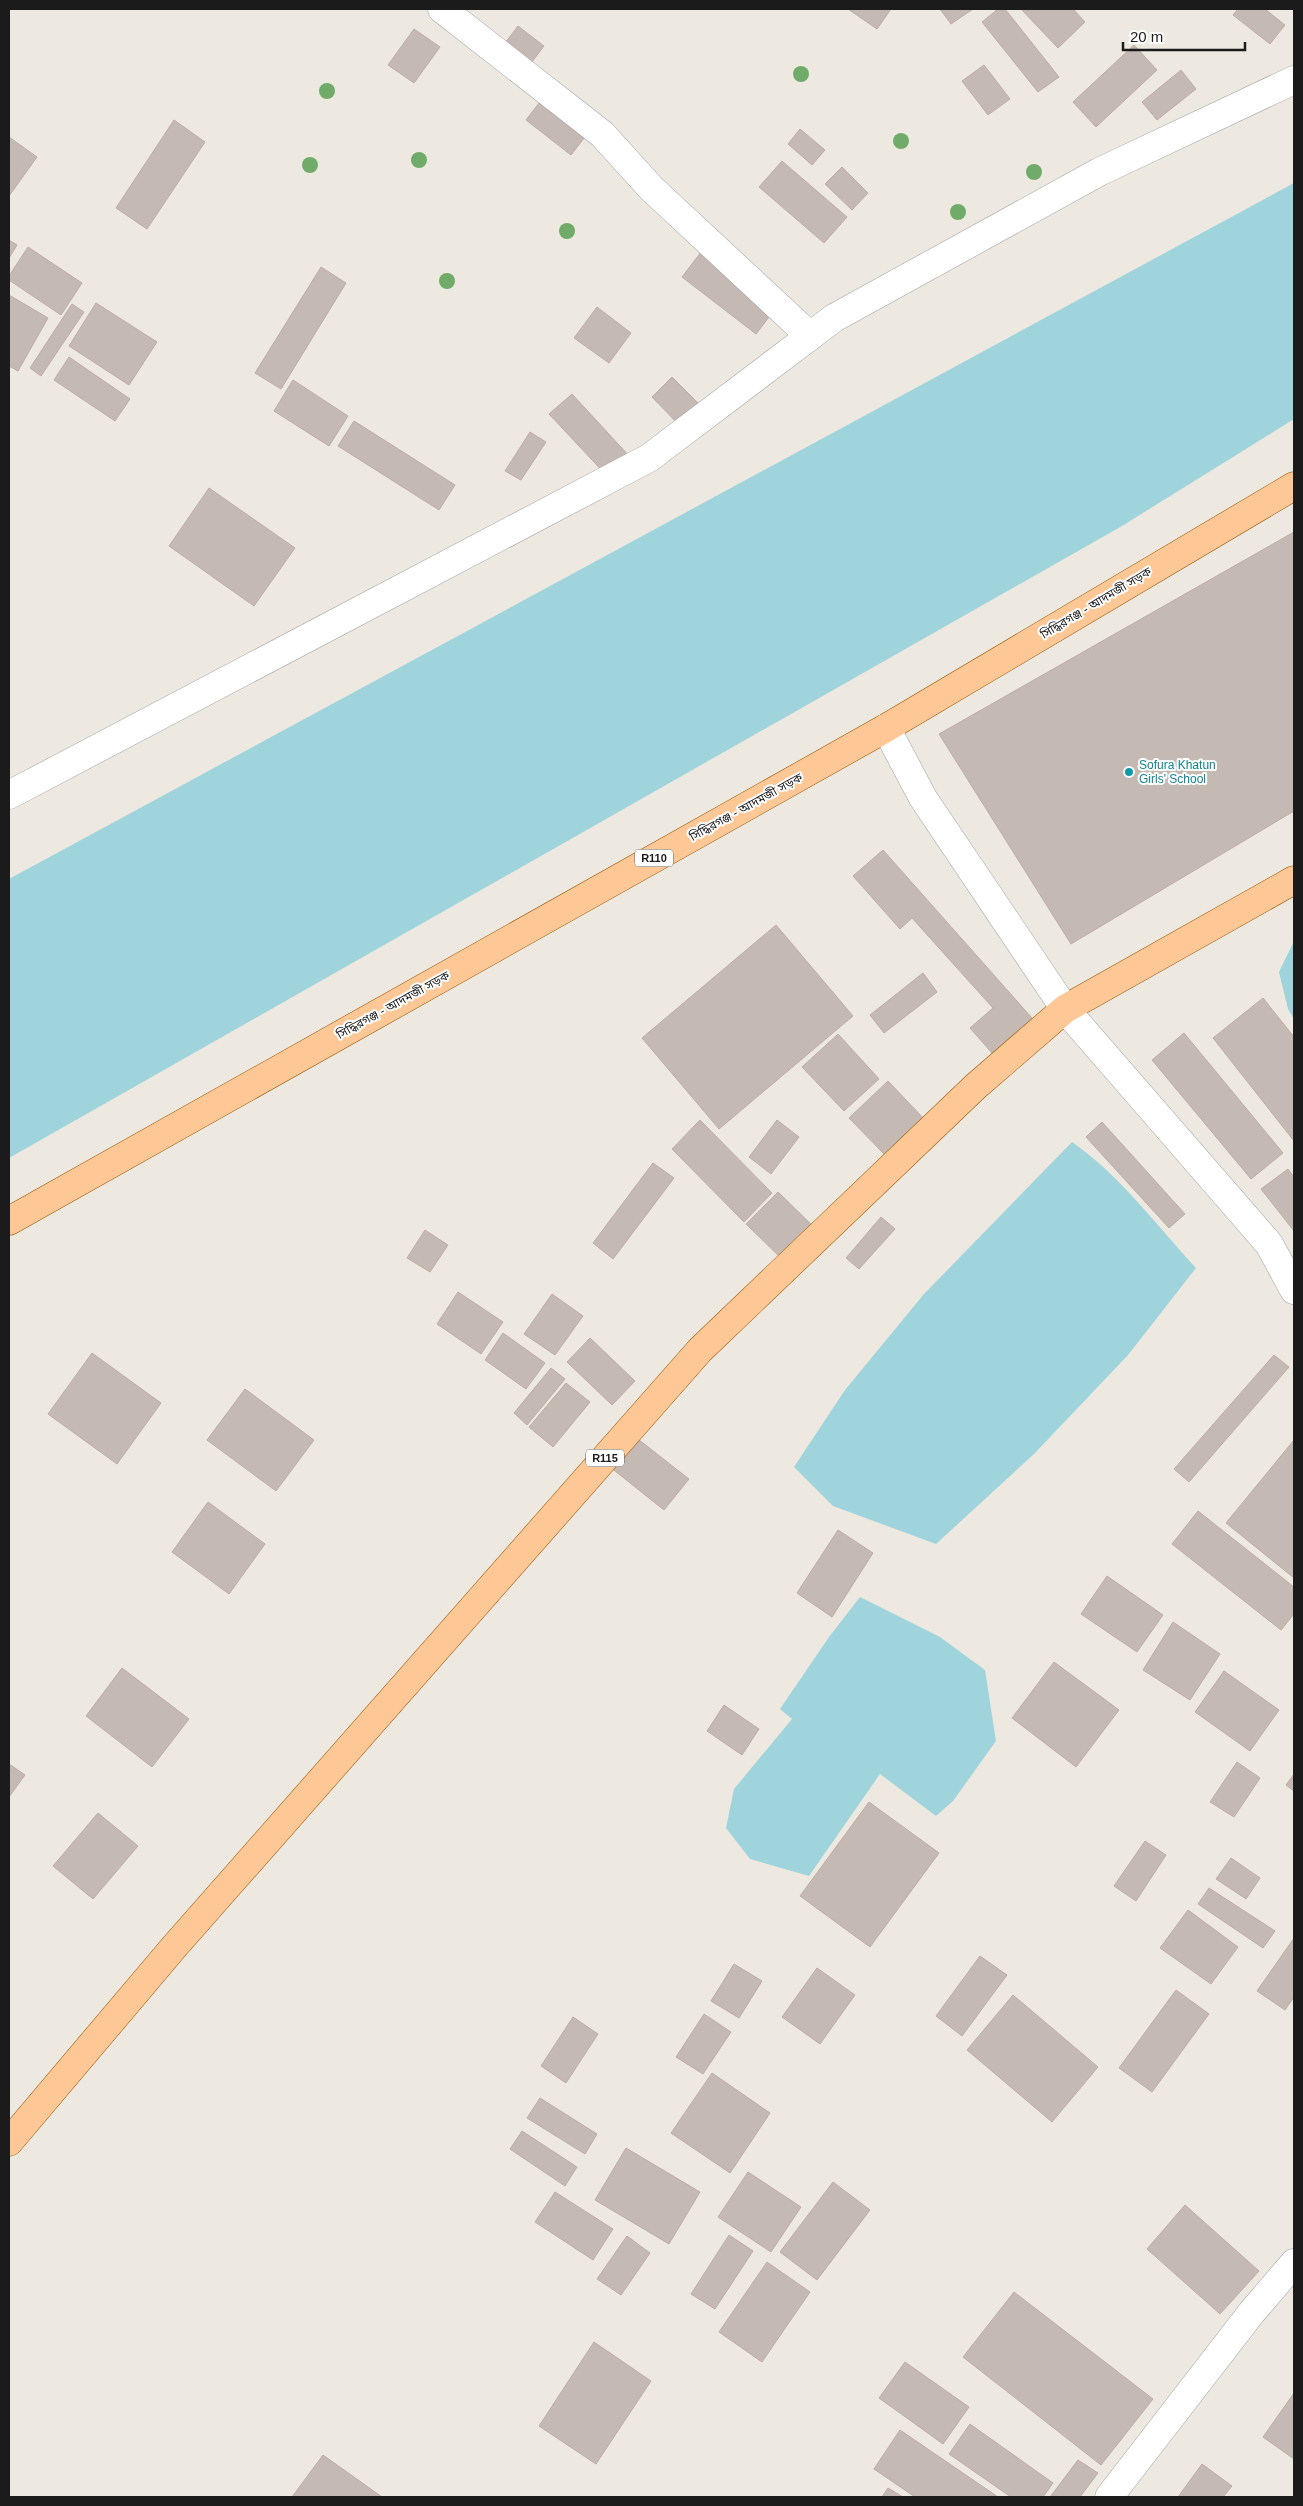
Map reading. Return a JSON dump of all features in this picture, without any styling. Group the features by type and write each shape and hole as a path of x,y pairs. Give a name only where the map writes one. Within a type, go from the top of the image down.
{"main road":[{"name":"সিদ্ধিরগঞ্জ - আদমজী সড়ক","path":"9,1221 886,728 1294,486"},
{"name":"R115","path":"9,2142 180,1940 700,1350 976,1086 1064,1009 1294,880"}],"street":[{"path":"442,9 602,134 652,189 810,336"},
{"path":"9,795 649,458 834,318 1099,172 1294,80"},
{"path":"886,728 923,798 1064,1009 1269,1244 1294,1290"},
{"path":"1109,2497 1252,2312 1294,2263"}],"water":[{"path":"1294,183 1294,419 1122,526 9,1158 9,879"},
{"path":"1294,941 1294,1019 1288,1009 1279,972"},
{"path":"1072,1142 1090,1155 1122,1185 1196,1268 1128,1355 1034,1454 936,1544 833,1506 794,1467 845,1390 924,1294"},
{"path":"860,1597 940,1637 985,1670 996,1741 953,1801 936,1816 880,1774 809,1876 750,1859 726,1828 734,1789 792,1719 780,1709 829,1637"}],"building":[{"path":"848,9 891,9 877,29"},
{"path":"940,9 973,9 951,24"},
{"path":"998,9 1005,9 1059,77 1038,92 982,22"},
{"path":"1021,9 1073,9 1085,22 1058,48"},
{"path":"1238,9 1265,9 1285,25 1270,44 1233,15"},
{"path":"518,26 544,46 525,71 499,51"},
{"path":"414,29 440,47 414,83 388,65"},
{"path":"1134,45 1157,70 1096,127 1073,102"},
{"path":"984,65 1010,99 988,115 962,81"},
{"path":"1181,70 1196,89 1157,120 1142,102"},
{"path":"543,98 588,133 571,155 526,120"},
{"path":"174,120 205,142 147,229 116,208"},
{"path":"800,129 825,150 812,165 788,144"},
{"path":"9,137 37,157 9,196"},
{"path":"782,161 847,217 824,243 759,187"},
{"path":"842,167 868,193 852,210 825,184"},
{"path":"9,240 17,245 9,258"},
{"path":"708,243 782,300 756,334 682,277"},
{"path":"28,247 82,283 61,315 9,280 9,276"},
{"path":"321,267 346,283 281,389 255,373"},
{"path":"9,295 48,318 18,371 9,366"},
{"path":"96,303 157,342 129,385 69,346"},
{"path":"72,304 84,312 41,376 30,368"},
{"path":"597,307 631,333 609,363 574,338"},
{"path":"69,357 130,399 115,421 54,380"},
{"path":"672,377 704,409 683,429 652,397"},
{"path":"293,380 348,416 329,446 274,411"},
{"path":"572,394 631,458 609,478 549,414"},
{"path":"354,421 455,485 439,510 338,446"},
{"path":"530,432 546,442 521,480 505,471"},
{"path":"209,488 295,548 254,606 169,546"},
{"name":"Sofura Khatun Girls' School","path":"1294,532 1294,811 1071,944 939,734"},
{"path":"883,850 1032,1018 992,1053 970,1028 993,1008 912,918 900,929 853,876"},
{"path":"776,925 853,1016 719,1129 642,1038"},
{"path":"923,973 937,992 884,1033 870,1015"},
{"path":"1263,998 1294,1037 1294,1141 1213,1038"},
{"path":"1184,1033 1283,1153 1251,1179 1152,1060"},
{"path":"838,1034 879,1079 844,1111 802,1067"},
{"path":"888,1081 926,1121 887,1157 849,1118"},
{"path":"700,1120 772,1193 744,1222 672,1149"},
{"path":"777,1120 799,1137 771,1174 749,1157"},
{"path":"1102,1122 1185,1214 1169,1228 1086,1137"},
{"path":"653,1163 674,1178 613,1259 593,1243"},
{"path":"1288,1169 1294,1177 1294,1231 1261,1189"},
{"path":"778,1192 818,1231 786,1263 746,1224"},
{"path":"881,1217 895,1229 859,1269 846,1258"},
{"path":"425,1230 448,1245 430,1272 407,1258"},
{"path":"458,1292 503,1322 481,1354 437,1324"},
{"path":"552,1294 583,1316 555,1355 524,1334"},
{"path":"503,1333 545,1363 526,1389 485,1360"},
{"path":"590,1338 635,1381 612,1405 567,1362"},
{"path":"92,1353 161,1403 117,1464 48,1414"},
{"path":"1274,1355 1289,1367 1189,1482 1174,1469"},
{"path":"551,1368 565,1379 527,1425 514,1413"},
{"path":"566,1383 590,1402 553,1447 529,1427"},
{"path":"245,1389 314,1440 276,1491 207,1440"},
{"path":"634,1436 689,1479 664,1510 610,1467"},
{"path":"1294,1440 1294,1578 1226,1523"},
{"path":"208,1502 265,1544 229,1594 172,1552"},
{"path":"1198,1511 1294,1587 1294,1614 1281,1630 1172,1544"},
{"path":"838,1530 873,1553 832,1617 797,1593"},
{"path":"1107,1576 1163,1615 1137,1652 1081,1614"},
{"path":"1173,1622 1220,1654 1190,1700 1143,1670"},
{"path":"1054,1662 1119,1710 1076,1767 1012,1718"},
{"path":"122,1668 189,1719 152,1767 86,1716"},
{"path":"1224,1671 1279,1710 1250,1751 1195,1712"},
{"path":"724,1705 759,1729 742,1755 707,1731"},
{"path":"1237,1762 1260,1778 1234,1817 1210,1802"},
{"path":"9,1764 25,1775 9,1797"},
{"path":"1294,1774 1294,1791 1286,1785"},
{"path":"869,1802 939,1853 870,1947 800,1896"},
{"path":"98,1813 138,1846 93,1899 53,1866"},
{"path":"1145,1841 1166,1855 1136,1901 1114,1886"},
{"path":"1231,1858 1260,1878 1246,1899 1216,1879"},
{"path":"1209,1888 1275,1931 1263,1948 1198,1904"},
{"path":"1188,1910 1238,1947 1211,1984 1160,1948"},
{"path":"1294,1938 1294,1997 1285,2010 1257,1991"},
{"path":"980,1956 1007,1975 962,2036 936,2016"},
{"path":"734,1964 762,1981 739,2018 711,2001"},
{"path":"817,1968 855,1995 820,2044 782,2017"},
{"path":"1176,1990 1209,2014 1152,2092 1119,2068"},
{"path":"1013,1995 1098,2067 1052,2122 967,2050"},
{"path":"704,2014 731,2032 703,2074 676,2057"},
{"path":"573,2017 598,2034 566,2083 541,2066"},
{"path":"712,2073 770,2113 730,2173 671,2133"},
{"path":"540,2098 597,2134 585,2154 527,2118"},
{"path":"522,2131 577,2167 565,2186 510,2149"},
{"path":"626,2148 700,2192 669,2244 595,2200"},
{"path":"748,2172 801,2207 771,2252 718,2217"},
{"path":"833,2182 870,2210 817,2280 780,2252"},
{"path":"555,2192 613,2229 593,2260 535,2222"},
{"path":"1185,2205 1259,2271 1220,2314 1147,2249"},
{"path":"729,2235 753,2251 715,2309 691,2294"},
{"path":"627,2236 650,2253 621,2295 597,2279"},
{"path":"767,2262 810,2292 762,2362 719,2332"},
{"path":"1014,2292 1153,2399 1101,2465 963,2357"},
{"path":"594,2342 651,2381 596,2464 539,2426"},
{"path":"905,2362 969,2407 943,2444 879,2398"},
{"path":"1294,2393 1294,2459 1263,2437"},
{"path":"970,2424 1053,2483 1043,2497 1011,2497 949,2454"},
{"path":"900,2430 998,2497 915,2497 874,2469"},
{"path":"323,2455 382,2497 292,2497"},
{"path":"1078,2460 1098,2473 1080,2497 1050,2497"},
{"path":"1202,2464 1232,2486 1223,2497 1178,2497"},
{"path":"888,2488 903,2497 882,2497"}],"place":[{"name":"Sofura Khatun Girls' School","path":"1129,772"}]}
